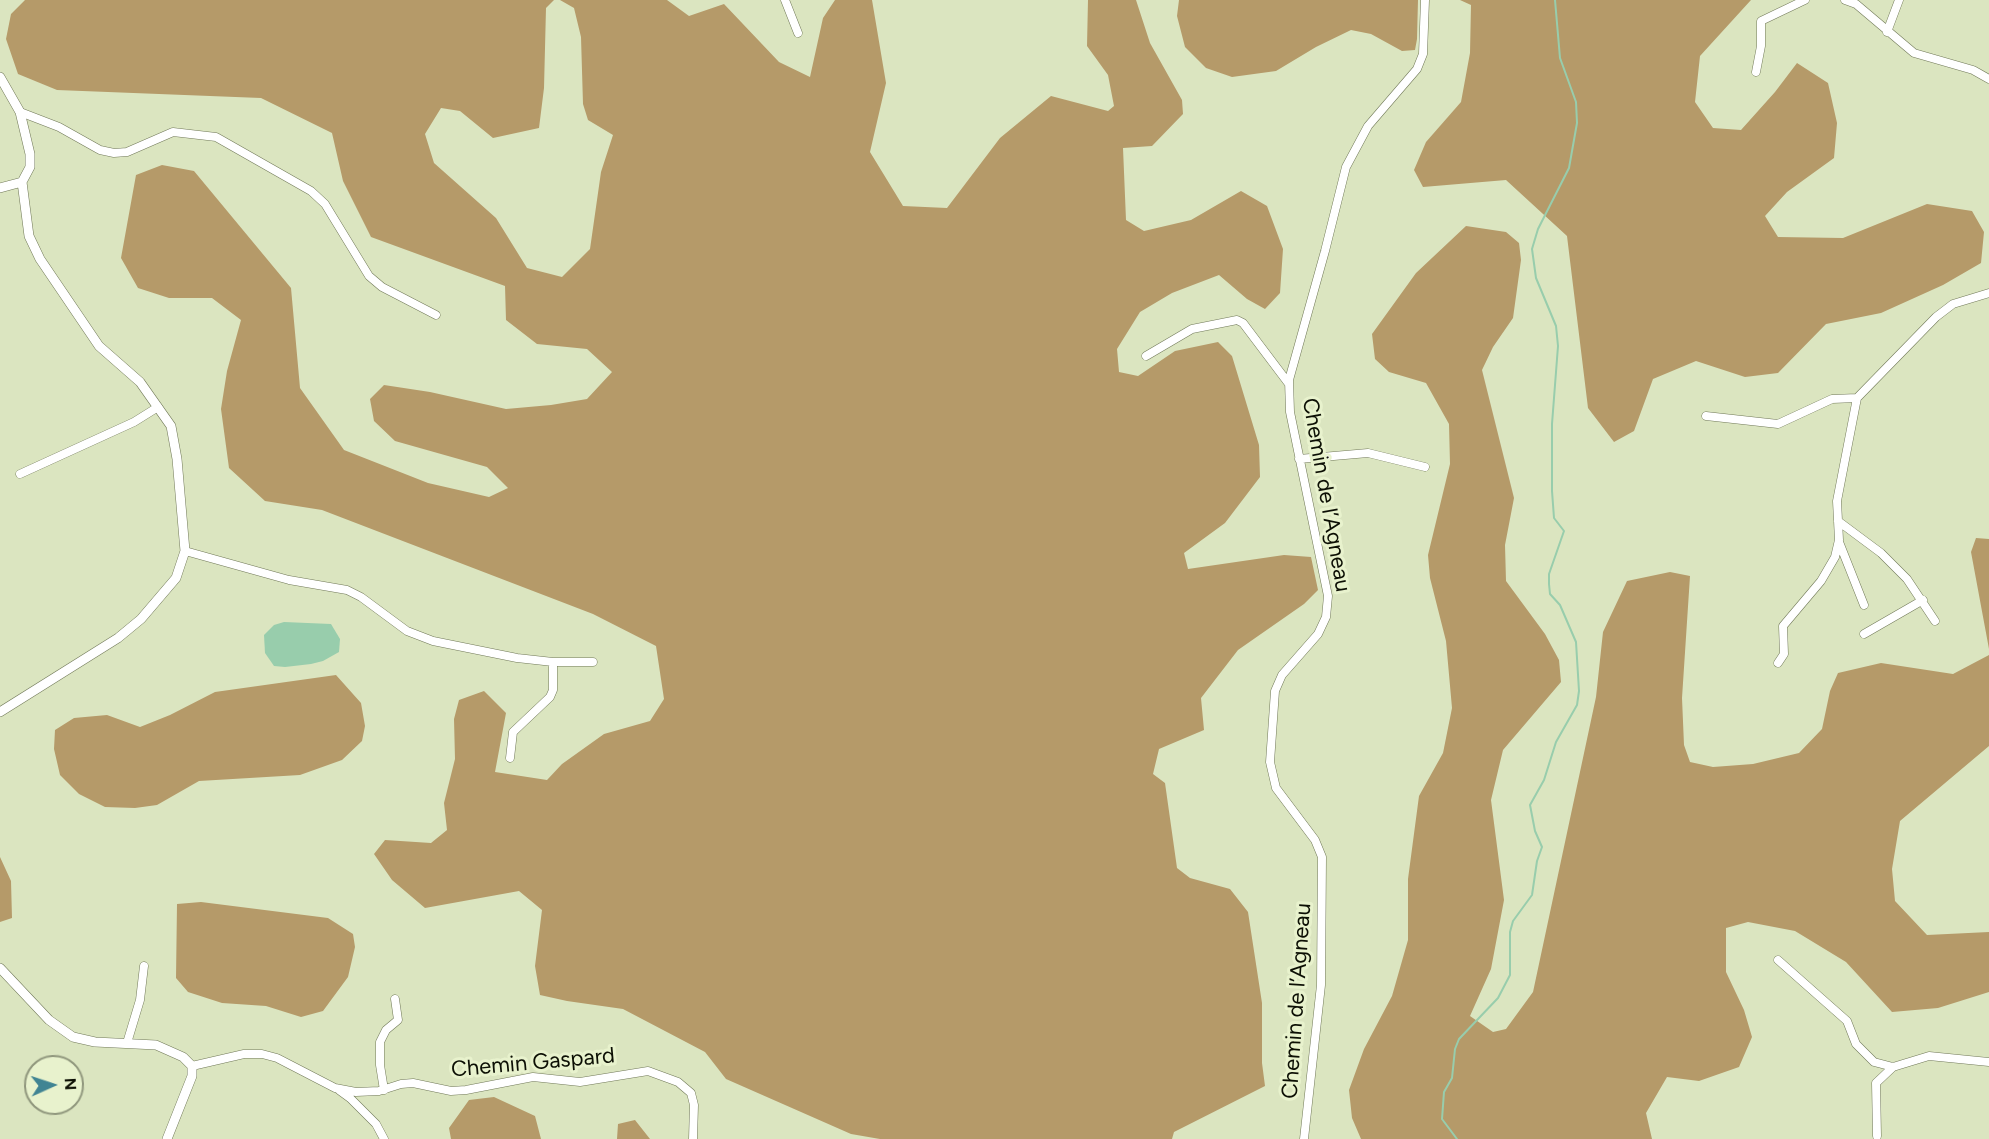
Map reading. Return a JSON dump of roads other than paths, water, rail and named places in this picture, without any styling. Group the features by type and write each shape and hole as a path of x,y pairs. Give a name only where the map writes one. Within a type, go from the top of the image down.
{"main road":[{"path":"0,77 20,112 30,154 30,167 22,182 29,236 40,259 99,346 140,382 171,426 177,459 185,551 176,578 141,619 118,638 0,712"},
{"path":"0,188 22,182"},
{"path":"0,968 49,1020 73,1037 95,1042 156,1045 171,1050 192,1066 190,1086 167,1139"}],"street":[{"path":"785,0 798,33"},
{"name":"Chemin de l’Agneau","path":"1304,1139 1321,985 1322,857 1315,840 1276,789 1270,762 1273,709 1278,683 1318,634 1328,605 1326,580 1290,412 1289,384 1346,167 1368,126 1417,69 1423,54 1425,0"},
{"path":"1756,72 1761,46 1761,21 1805,0"},
{"path":"1845,0 1856,4 1887,32 1914,52 1973,70 1989,79"},
{"path":"1887,32 1899,0"},
{"path":"20,112 59,127 100,150 114,153 128,152 173,132 216,138 311,191 325,204 369,276 382,286 436,315"},
{"path":"1778,663 1784,654 1783,626 1821,580 1835,557 1839,540 1837,501 1857,398 1936,317 1953,304 1989,293"},
{"path":"1146,356 1192,329 1237,320 1243,323 1263,347 1289,384"},
{"path":"1706,416 1778,424 1832,399 1857,398"},
{"path":"20,474 134,422 158,407"},
{"path":"1299,459 1368,453 1425,467"},
{"path":"1838,521 1881,553 1908,579 1935,621"},
{"path":"1839,540 1864,605"},
{"path":"185,551 289,580 347,590 361,597 407,631 433,641 499,655 553,662 593,662"},
{"path":"1864,634 1923,600"},
{"path":"510,758 513,732 550,697 553,690 553,662"},
{"path":"1778,960 1847,1021 1856,1044 1874,1062 1893,1067"},
{"path":"127,1043 140,1000 144,966"},
{"path":"384,1090 380,1042 386,1030 398,1020 395,999"},
{"name":"Chemin Gaspard","path":"192,1066 244,1054 262,1054 277,1058 335,1088 356,1092 384,1090 413,1083 451,1091 466,1090 533,1077 580,1082 648,1071 678,1082 691,1093 694,1105 693,1139"},
{"path":"1877,1136 1876,1083 1893,1067 1929,1056 1989,1062"},
{"path":"335,1088 350,1098 376,1124 384,1139"}],"waterway":[{"path":"1457,1139 1442,1119 1444,1092 1452,1078 1455,1049 1459,1039 1498,998 1510,975 1510,932 1513,921 1532,895 1537,861 1542,847 1535,831 1530,805 1544,780 1556,742 1577,705 1579,691 1576,642 1560,605 1550,594 1549,574 1564,531 1554,518 1552,491 1552,424 1558,346 1556,326 1536,278 1532,249 1538,229 1569,168 1577,123 1576,102 1560,58 1555,0"}]}
